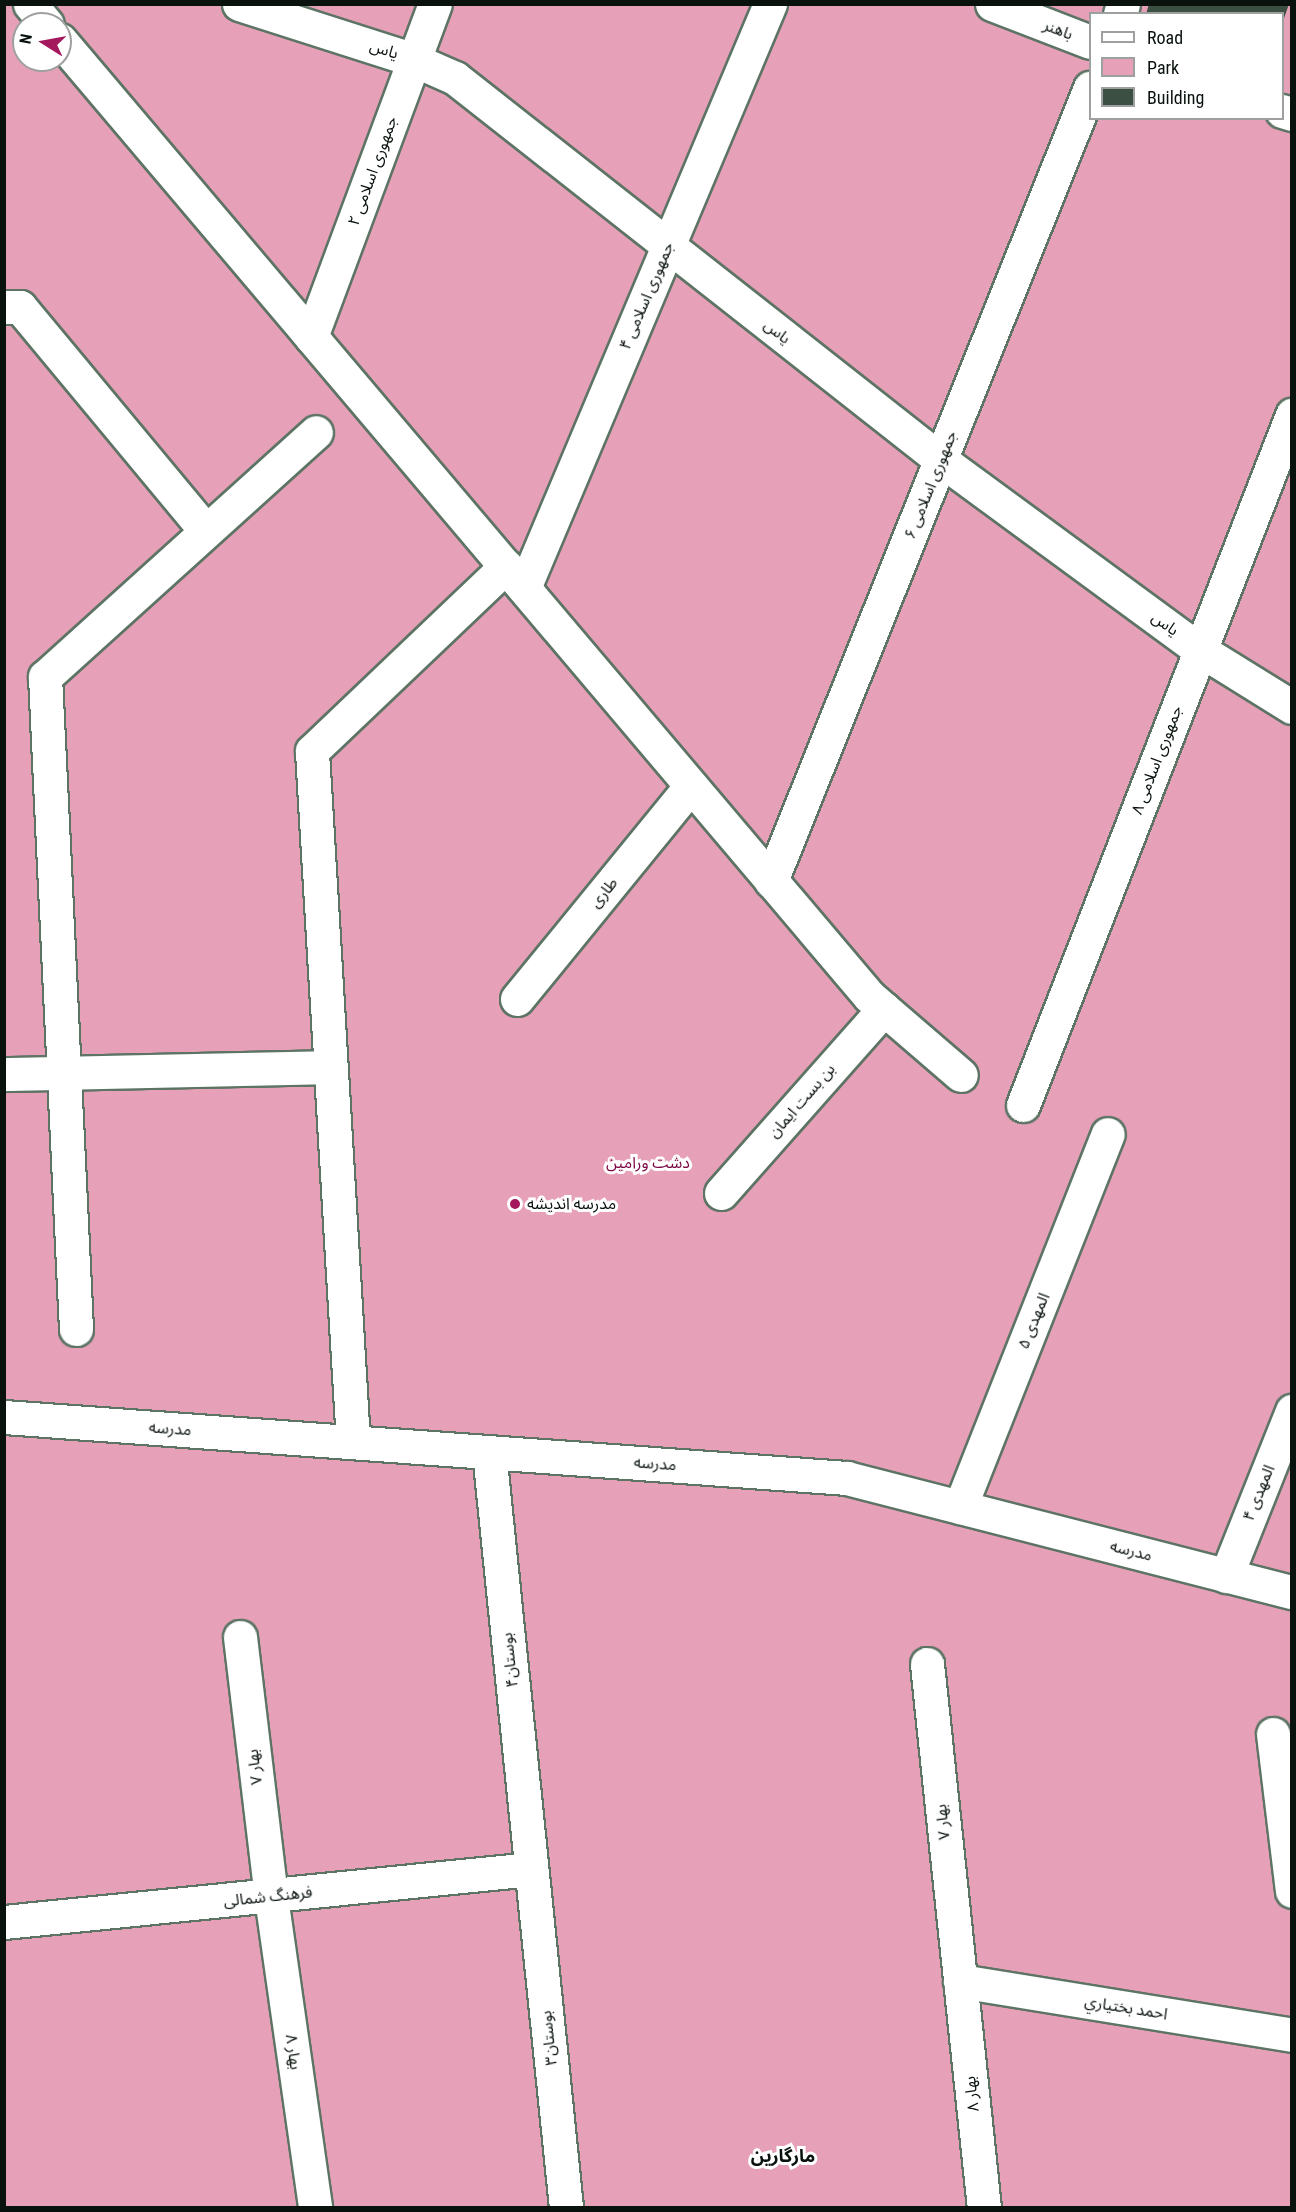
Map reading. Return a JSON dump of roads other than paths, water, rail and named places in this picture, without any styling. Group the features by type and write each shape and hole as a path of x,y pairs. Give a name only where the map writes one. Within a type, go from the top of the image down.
{"street":[{"name":"یاس","path":"239,4 414,60 455,78 941,460 1200,650 1292,708"},
{"name":"جمهوری اسلامی ۲","path":"311,337 435,4"},
{"name":"جمهوری اسلامی ۴","path":"515,577 668,247 770,4"},
{"name":"باهنر","path":"992,4 1089,42"},
{"path":"72,54 869,996 961,1075"},
{"name":"جمهوری اسلامی ۶","path":"771,881 1089,90"},
{"path":"4,307 20,307 206,531"},
{"name":"جمهوری اسلامی ۸","path":"1023,1105 1292,415"},
{"path":"76,1329 45,677 316,432"},
{"path":"353,1442 312,751 515,577"},
{"name":"طاری","path":"517,999 691,786"},
{"name":"بن بست ایمان","path":"721,1193 884,1009"},
{"path":"4,1074 330,1067"},
{"name":"المهدی ۵","path":"960,1507 1108,1134"},
{"name":"المهدی ۴","path":"1226,1576 1292,1411"},
{"name":"مدرسه","path":"4,1417 847,1478 1292,1592"},
{"name":"بوستان۴","path":"489,1452 531,1869"},
{"name":"بهار ۷","path":"240,1637 271,1897"},
{"name":"بهار ۷","path":"927,1664 960,1981"},
{"path":"1273,1734 1292,1891"},
{"name":"فرهنگ شمالی","path":"4,1922 271,1897 531,1869"},
{"name":"بوستان۳","path":"531,1869 566,2208"},
{"name":"بهار ۸","path":"271,1897 315,2208"},
{"name":"بهار ۸","path":"960,1981 984,2208"},
{"name":"احمد بختياري","path":"960,1981 1292,2035"}],"place":[{"name":"مدرسه اندیشه","path":"515,1204"}],"district":[{"name":"مارگارین","path":"783,2156"}],"park label":[{"name":"دشت ورامین","path":"648,1163"}]}
